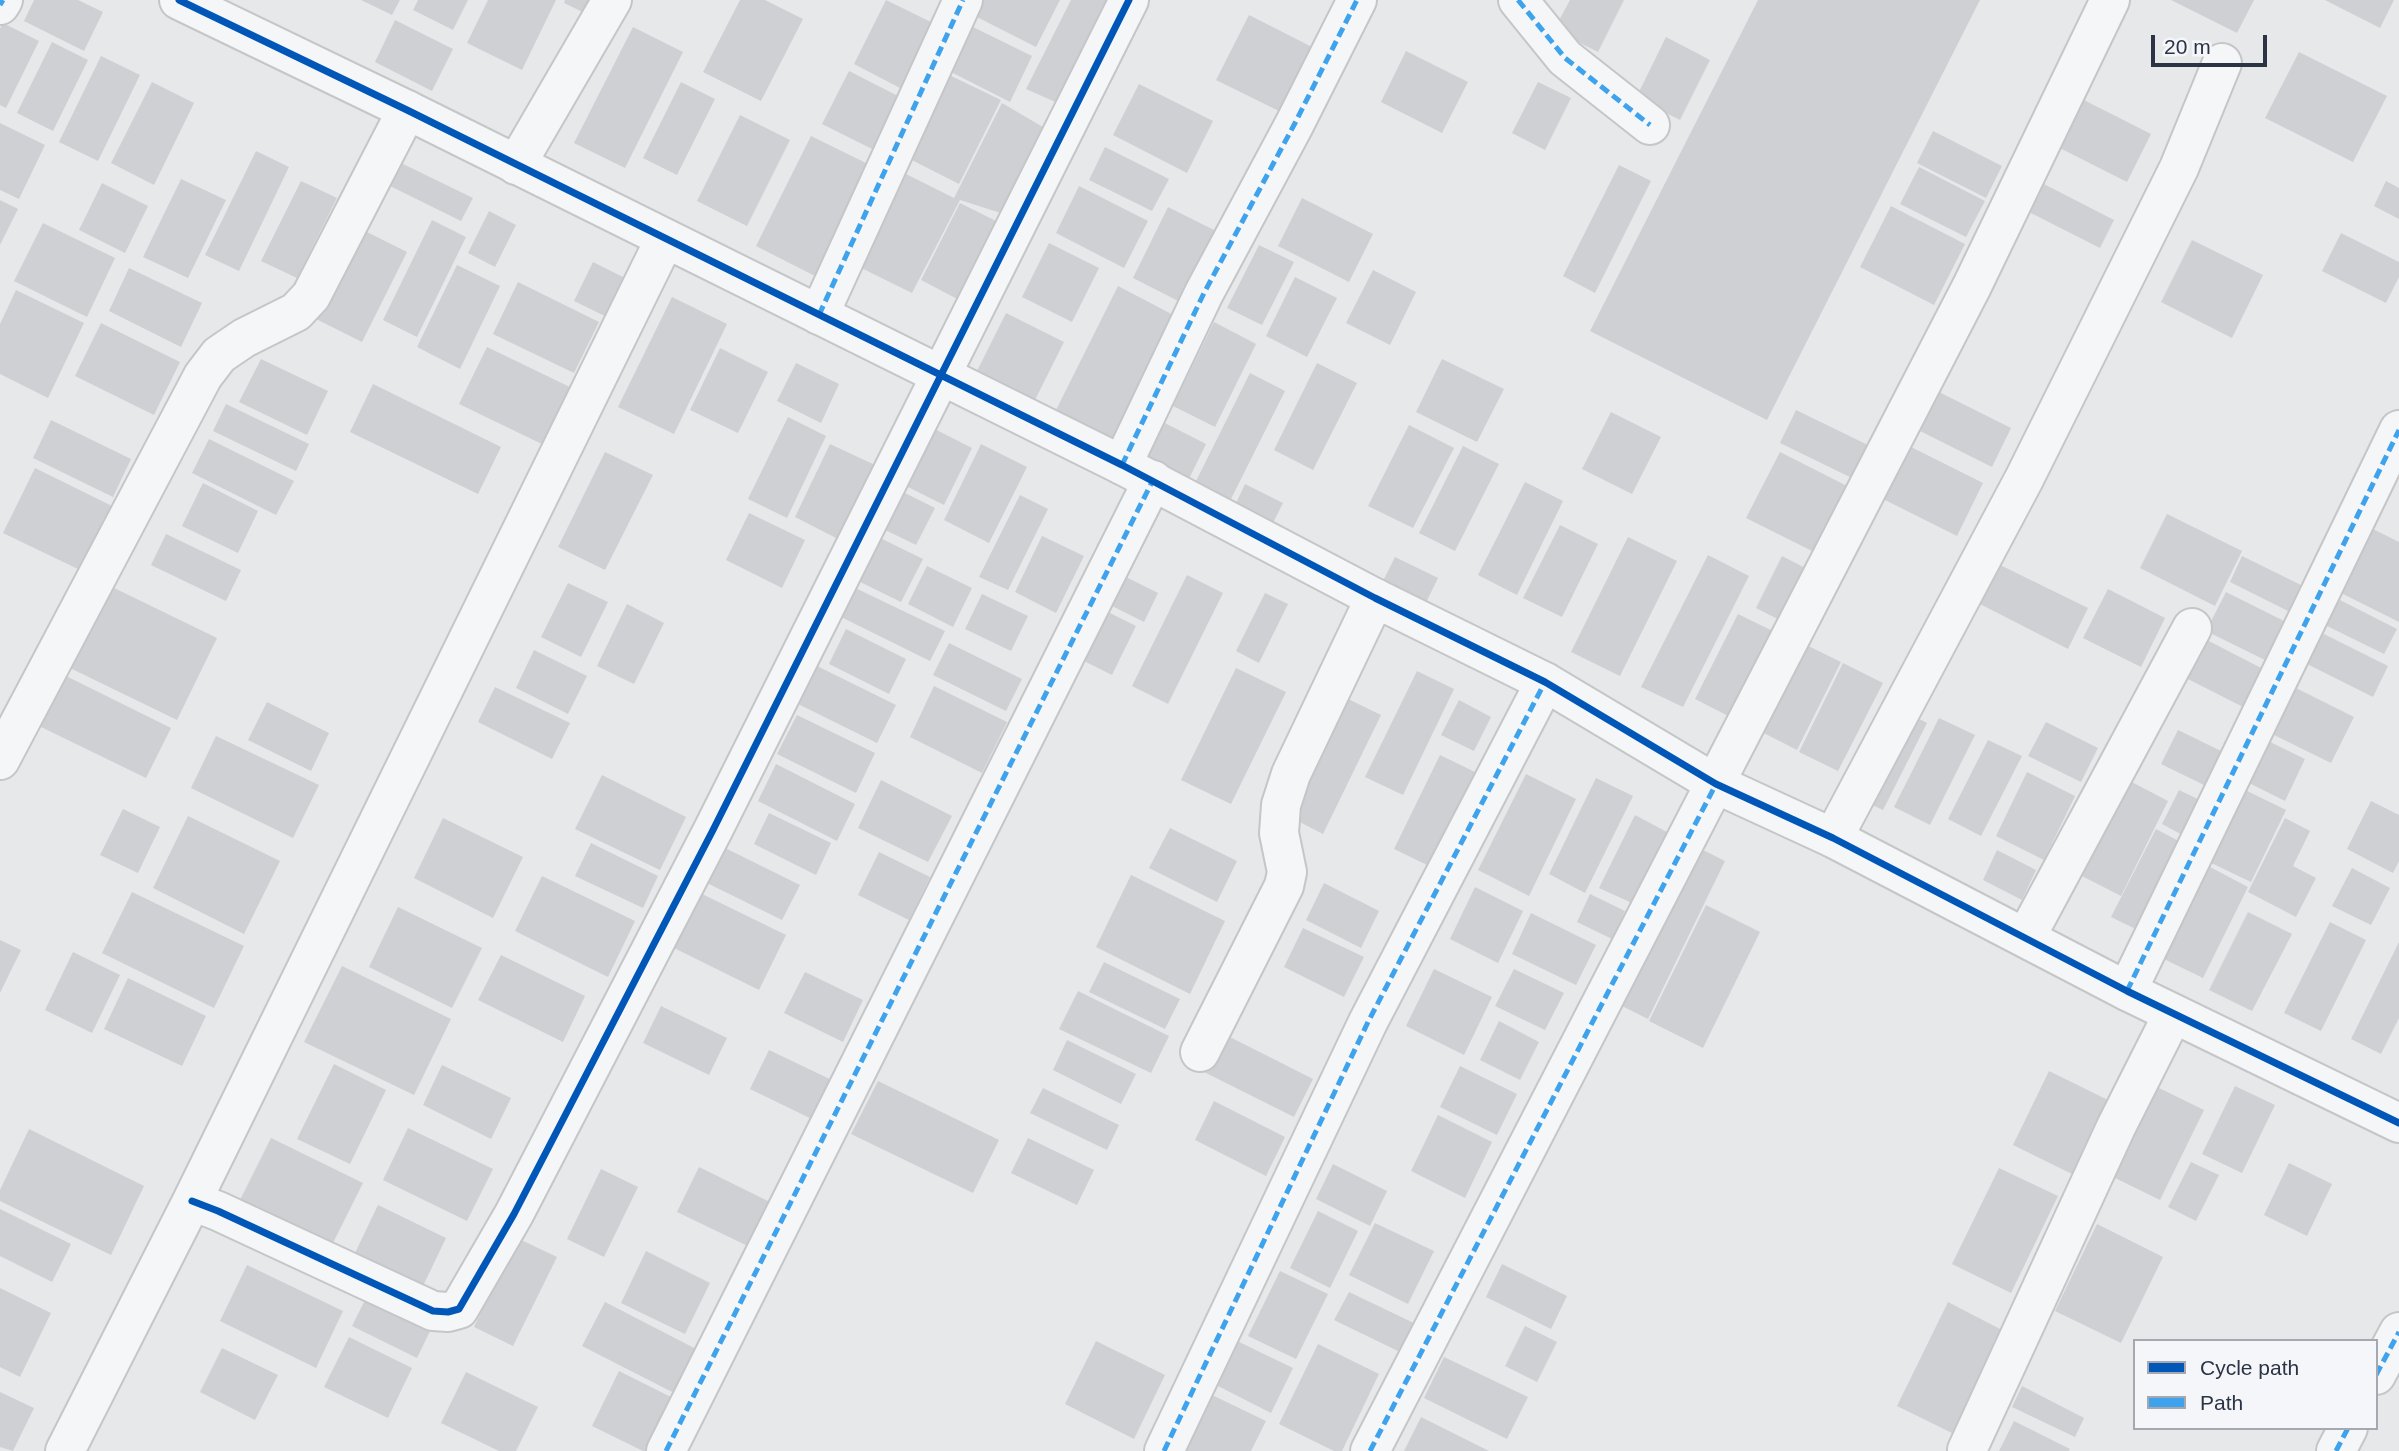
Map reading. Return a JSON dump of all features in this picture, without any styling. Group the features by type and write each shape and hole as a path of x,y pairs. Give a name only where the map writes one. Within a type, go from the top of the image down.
{"street":[{"path":"0,5 3,0"},
{"path":"516,165 585,42 612,0"},
{"path":"819,315 963,0"},
{"path":"192,1201 433,1311 448,1312 459,1309 514,1214 706,842 1129,0"},
{"path":"666,1451 1138,472 1205,293 1357,0"},
{"path":"1518,0 1565,58 1650,125"},
{"path":"1370,1451 1972,286 2110,0"},
{"path":"183,1 1138,472 1375,598 1545,682 1716,783 1833,838 2173,1014 2399,1123"},
{"path":"1833,838 2024,479 2179,168 2222,63"},
{"path":"0,760 203,376 219,355 244,338 296,312 311,296 407,110"},
{"path":"65,1451 192,1201 665,239"},
{"path":"2127,991 2399,430"},
{"path":"1200,1052 1284,886 1287,873 1279,833 1281,805 1291,774 1375,598"},
{"path":"2026,937 2192,628"},
{"path":"1164,1451 1368,1022 1545,682"},
{"path":"1967,1450 2116,1126 2173,1014"},
{"path":"2378,1371 2399,1332"},
{"path":"2336,1451 2347,1430"}],"building":[{"path":"34,0 78,0 103,12 84,51 24,21"},
{"path":"361,0 400,0 392,15"},
{"path":"418,0 468,0 453,30 413,10"},
{"path":"488,0 556,0 522,70 467,43"},
{"path":"565,0 601,0 593,17 564,3"},
{"path":"740,0 765,0 803,19 761,101 703,72"},
{"path":"886,0 937,25 904,90 854,64"},
{"path":"970,0 1060,0 1036,47 965,11"},
{"path":"1071,0 1125,0 1069,108 1026,89"},
{"path":"1570,0 1624,0 1598,52 1554,30"},
{"path":"1758,0 1980,0 1767,420 1590,331"},
{"path":"2171,0 2254,0 2237,33"},
{"path":"2325,0 2394,0 2380,28"},
{"path":"1249,15 1320,51 1287,115 1216,80"},
{"path":"395,20 453,49 432,91 375,62"},
{"path":"3,23 39,41 6,108 0,105 0,29"},
{"path":"633,27 683,52 625,168 574,143"},
{"path":"973,27 1032,56 1010,102 951,72"},
{"path":"1666,37 1710,60 1680,120 1636,98"},
{"path":"52,42 88,60 53,131 17,113"},
{"path":"1406,51 1468,82 1442,133 1381,102"},
{"path":"2299,52 2387,96 2353,162 2265,118"},
{"path":"101,56 140,75 98,161 59,142"},
{"path":"849,71 900,97 874,150 822,124"},
{"path":"941,71 1001,100 959,184 900,154"},
{"path":"152,82 194,103 154,185 111,163"},
{"path":"681,82 715,99 677,175 643,158"},
{"path":"1538,82 1571,98 1545,150 1512,133"},
{"path":"1139,84 1213,121 1187,173 1113,135"},
{"path":"2070,93 2151,134 2127,182 2046,141"},
{"path":"1002,103 1048,130 1007,215 960,200 912,293 849,262 896,169 954,198"},
{"path":"740,115 790,140 747,226 697,201"},
{"path":"0,123 45,145 19,199 0,190"},
{"path":"1933,131 2002,166 1986,198 1917,163"},
{"path":"811,136 870,165 815,276 756,246"},
{"path":"1105,147 1169,179 1152,211 1089,180"},
{"path":"256,151 289,167 239,271 205,255"},
{"path":"401,163 473,198 461,221 390,186"},
{"path":"1619,165 1651,181 1595,293 1563,276"},
{"path":"1919,167 1985,201 1966,237 1900,204"},
{"path":"181,179 226,200 188,278 143,257"},
{"path":"301,181 337,198 297,278 261,261"},
{"path":"2038,181 2114,220 2100,248 2023,209"},
{"path":"2386,181 2399,188 2399,219 2374,206"},
{"path":"102,183 148,206 125,253 79,230"},
{"path":"1079,186 1148,221 1124,268 1056,233"},
{"path":"1302,198 1373,234 1349,282 1278,246"},
{"path":"0,200 18,209 0,245"},
{"path":"960,203 1004,225 965,303 921,280"},
{"path":"1891,206 1965,244 1934,305 1860,267"},
{"path":"1168,207 1230,238 1194,309 1133,278"},
{"path":"489,211 516,225 495,267 468,253"},
{"path":"432,220 466,237 417,337 383,320"},
{"path":"43,223 115,258 87,317 14,281"},
{"path":"361,229 407,252 362,342 316,319"},
{"path":"2341,233 2399,262 2399,277 2386,303 2322,271"},
{"path":"2192,240 2263,275 2232,338 2161,302"},
{"path":"1049,243 1099,268 1072,322 1022,297"},
{"path":"1259,245 1294,262 1262,325 1227,308"},
{"path":"593,262 627,279 609,318 574,301"},
{"path":"457,265 500,286 460,369 417,347"},
{"path":"129,268 202,303 181,347 109,311"},
{"path":"1373,270 1416,292 1390,345 1346,323"},
{"path":"1295,277 1337,298 1307,357 1266,336"},
{"path":"518,282 599,322 574,373 493,334"},
{"path":"1118,286 1181,319 1120,442 1056,410"},
{"path":"16,290 84,323 48,398 0,374 0,324"},
{"path":"672,297 727,324 674,434 618,407"},
{"path":"1006,313 1064,342 1035,400 977,371"},
{"path":"1214,322 1256,344 1215,427 1173,406"},
{"path":"101,323 180,362 154,415 75,376"},
{"path":"487,347 574,389 546,446 459,404"},
{"path":"720,348 768,372 738,433 690,410"},
{"path":"261,359 328,391 307,435 239,402"},
{"path":"1442,359 1504,389 1477,442 1416,412"},
{"path":"796,363 839,384 821,423 777,401"},
{"path":"1317,363 1357,383 1313,470 1274,450"},
{"path":"1250,373 1285,391 1229,503 1194,485"},
{"path":"373,384 501,447 478,494 350,432"},
{"path":"1923,384 2011,428 1992,467 1904,423"},
{"path":"226,404 309,444 296,471 213,431"},
{"path":"1796,410 1872,447 1856,480 1780,443"},
{"path":"1611,412 1661,437 1632,494 1582,469"},
{"path":"788,417 826,436 787,518 748,499"},
{"path":"51,420 131,459 113,497 33,458"},
{"path":"1159,420 1206,444 1185,487 1138,463"},
{"path":"919,421 972,448 944,505 890,478"},
{"path":"1409,425 1454,448 1413,528 1368,506"},
{"path":"209,439 294,481 276,515 192,473"},
{"path":"1895,439 1983,483 1957,536 1869,492"},
{"path":"830,444 875,465 838,539 795,517"},
{"path":"981,444 1027,467 989,543 944,520"},
{"path":"1463,446 1499,464 1455,551 1419,533"},
{"path":"605,452 653,475 605,570 558,547"},
{"path":"1780,452 1853,489 1820,555 1746,518"},
{"path":"35,468 114,507 82,571 3,533"},
{"path":"1525,482 1563,501 1517,595 1478,575"},
{"path":"203,483 258,511 238,553 182,526"},
{"path":"1245,484 1283,503 1268,533 1231,514"},
{"path":"891,486 935,508 916,545 873,524"},
{"path":"1020,495 1048,509 1008,590 979,577"},
{"path":"749,513 805,540 782,588 726,560"},
{"path":"2167,514 2242,551 2215,606 2140,568"},
{"path":"1560,525 1598,544 1562,617 1523,598"},
{"path":"2367,526 2399,542 2399,622 2335,590"},
{"path":"870,533 923,559 901,602 848,576"},
{"path":"166,534 241,570 226,601 151,565"},
{"path":"1042,536 1084,556 1056,613 1015,592"},
{"path":"1628,537 1677,561 1620,676 1571,652"},
{"path":"1708,555 1749,576 1683,707 1641,687"},
{"path":"1782,556 1819,575 1793,627 1756,608"},
{"path":"2242,556 2301,585 2288,611 2230,582"},
{"path":"1395,557 1438,578 1421,613 1378,591"},
{"path":"1998,564 2088,608 2068,649 1978,603"},
{"path":"927,566 972,588 953,627 908,604"},
{"path":"1118,573 1158,593 1144,622 1104,602"},
{"path":"1187,575 1223,593 1168,704 1132,686"},
{"path":"568,583 608,602 581,657 541,637"},
{"path":"849,585 945,631 930,661 835,614"},
{"path":"110,586 217,638 177,720 70,668"},
{"path":"2108,589 2165,618 2141,667 2083,638"},
{"path":"2226,592 2290,624 2271,663 2206,631"},
{"path":"1265,593 1288,604 1259,663 1236,651"},
{"path":"982,594 1028,616 1011,651 965,629"},
{"path":"2334,597 2397,629 2384,654 2321,623"},
{"path":"627,604 664,623 634,684 597,666"},
{"path":"1100,608 1136,626 1112,675 1076,657"},
{"path":"1738,614 1787,638 1744,724 1695,699"},
{"path":"846,629 906,659 889,694 829,664"},
{"path":"2316,630 2388,666 2373,697 2301,661"},
{"path":"2203,638 2267,671 2247,709 2184,677"},
{"path":"1794,639 1841,662 1797,750 1750,726"},
{"path":"949,643 1022,679 1006,711 933,675"},
{"path":"534,650 587,676 568,714 516,688"},
{"path":"1843,663 1883,683 1838,771 1799,752"},
{"path":"813,664 896,705 877,743 794,702"},
{"path":"1236,668 1286,692 1231,804 1181,780"},
{"path":"1417,671 1454,689 1403,795 1365,777"},
{"path":"64,675 171,728 146,778 39,726"},
{"path":"934,686 1007,722 982,773 910,737"},
{"path":"2292,686 2354,717 2331,763 2268,732"},
{"path":"495,687 570,723 552,759 478,722"},
{"path":"1344,697 1381,715 1323,834 1286,815"},
{"path":"1459,700 1491,717 1474,751 1441,735"},
{"path":"267,702 329,733 311,771 248,740"},
{"path":"1904,711 1927,723 1883,810 1860,799"},
{"path":"797,715 875,753 856,793 777,754"},
{"path":"1939,718 1975,735 1930,825 1894,807"},
{"path":"2046,722 2098,748 2081,782 2028,756"},
{"path":"2178,730 2221,751 2204,785 2161,764"},
{"path":"216,736 319,785 293,838 191,788"},
{"path":"2264,739 2305,759 2285,801 2243,780"},
{"path":"1988,740 2022,756 1981,836 1948,819"},
{"path":"1440,755 1475,772 1429,866 1394,849"},
{"path":"776,764 855,804 837,841 758,801"},
{"path":"2027,772 2075,796 2044,860 1996,836"},
{"path":"1526,774 1576,799 1529,896 1478,870"},
{"path":"602,775 686,817 660,870 575,829"},
{"path":"1596,778 1633,796 1585,893 1549,874"},
{"path":"2126,779 2168,801 2121,896 2078,874"},
{"path":"881,780 952,816 928,862 858,828"},
{"path":"2241,788 2286,810 2251,882 2205,860"},
{"path":"2179,790 2206,803 2188,838 2162,824"},
{"path":"2371,801 2399,815 2399,861 2393,873 2347,849"},
{"path":"123,809 160,827 138,873 100,855"},
{"path":"769,813 831,843 816,875 754,844"},
{"path":"1635,815 1667,832 1632,903 1599,888"},
{"path":"188,816 280,861 244,934 153,888"},
{"path":"443,818 523,857 493,918 414,878"},
{"path":"2285,818 2310,831 2293,866 2316,878 2296,917 2248,892"},
{"path":"1170,828 1237,861 1217,902 1149,868"},
{"path":"2156,829 2190,847 2146,934 2111,917"},
{"path":"591,843 658,876 643,908 575,876"},
{"path":"1693,845 1725,861 1648,1019 1616,1003"},
{"path":"721,846 800,885 782,920 703,881"},
{"path":"1997,850 2036,870 2022,900 1983,880"},
{"path":"879,852 930,877 909,920 858,895"},
{"path":"2210,867 2248,887 2203,978 2164,959"},
{"path":"2352,868 2390,888 2371,925 2332,906"},
{"path":"1131,875 1225,921 1190,994 1096,947"},
{"path":"542,876 635,921 608,977 515,931"},
{"path":"1324,883 1379,911 1361,948 1306,920"},
{"path":"1475,887 1523,911 1498,963 1450,939"},
{"path":"696,891 786,935 759,990 670,946"},
{"path":"132,892 244,946 214,1008 102,953"},
{"path":"1590,894 1625,911 1612,939 1577,922"},
{"path":"1706,905 1760,932 1703,1048 1649,1021"},
{"path":"398,907 482,948 452,1008 369,967"},
{"path":"2248,912 2292,934 2252,1011 2209,990"},
{"path":"1531,913 1596,945 1576,985 1512,954"},
{"path":"2330,922 2366,940 2321,1031 2284,1013"},
{"path":"1303,928 1364,957 1344,997 1284,967"},
{"path":"0,940 21,950 0,993"},
{"path":"2399,942 2399,1018 2381,1054 2351,1039"},
{"path":"73,952 120,975 92,1033 45,1010"},
{"path":"501,955 585,996 563,1042 478,1000"},
{"path":"1104,962 1180,999 1165,1029 1089,992"},
{"path":"342,966 451,1019 414,1095 304,1042"},
{"path":"1434,969 1492,997 1464,1055 1406,1026"},
{"path":"1514,969 1564,993 1545,1030 1495,1006"},
{"path":"805,972 863,1000 843,1042 784,1013"},
{"path":"128,978 206,1016 182,1066 104,1029"},
{"path":"1078,991 1169,1036 1151,1073 1059,1029"},
{"path":"661,1006 727,1038 709,1075 643,1043"},
{"path":"1499,1021 1539,1042 1520,1080 1480,1060"},
{"path":"1224,1034 1313,1079 1294,1117 1204,1072"},
{"path":"1067,1040 1136,1074 1121,1104 1053,1070"},
{"path":"769,1050 836,1082 816,1121 750,1089"},
{"path":"334,1064 386,1090 350,1164 297,1139"},
{"path":"442,1065 511,1098 491,1139 423,1105"},
{"path":"1460,1066 1517,1094 1497,1135 1440,1107"},
{"path":"2049,1071 2108,1100 2072,1174 2013,1145"},
{"path":"878,1081 999,1140 973,1193 851,1134"},
{"path":"2155,1086 2204,1110 2160,1200 2111,1176"},
{"path":"2235,1086 2275,1105 2242,1173 2202,1154"},
{"path":"1043,1088 1119,1125 1107,1150 1030,1113"},
{"path":"1214,1101 1285,1137 1266,1176 1195,1140"},
{"path":"1438,1115 1492,1142 1465,1198 1411,1171"},
{"path":"408,1128 493,1169 467,1221 383,1180"},
{"path":"29,1129 144,1186 111,1255 0,1201 0,1190"},
{"path":"271,1138 363,1183 325,1259 233,1214"},
{"path":"1028,1138 1094,1170 1077,1205 1011,1173"},
{"path":"2191,1162 2219,1175 2196,1221 2168,1207"},
{"path":"2289,1163 2332,1184 2307,1236 2264,1215"},
{"path":"1333,1164 1387,1191 1370,1226 1316,1199"},
{"path":"699,1167 774,1204 752,1248 677,1212"},
{"path":"1999,1168 2058,1196 2011,1293 1952,1264"},
{"path":"601,1169 638,1187 604,1257 567,1239"},
{"path":"378,1205 446,1238 423,1286 355,1253"},
{"path":"0,1209 71,1244 52,1282 0,1256"},
{"path":"1318,1211 1358,1231 1330,1288 1290,1268"},
{"path":"1375,1223 1434,1251 1408,1304 1349,1275"},
{"path":"2097,1224 2163,1257 2121,1343 2055,1311"},
{"path":"517,1238 557,1257 513,1346 474,1327"},
{"path":"646,1251 710,1283 685,1334 621,1303"},
{"path":"1502,1264 1567,1296 1551,1329 1486,1297"},
{"path":"247,1265 343,1311 316,1368 220,1321"},
{"path":"1280,1271 1328,1294 1296,1359 1248,1336"},
{"path":"0,1288 51,1313 20,1377 0,1367"},
{"path":"1349,1292 1418,1325 1404,1354 1334,1320"},
{"path":"368,1294 433,1325 417,1358 352,1326"},
{"path":"605,1302 700,1351 678,1395 582,1346"},
{"path":"1948,1302 2002,1330 1952,1433 1897,1406"},
{"path":"1525,1326 1557,1342 1537,1382 1505,1366"},
{"path":"349,1337 412,1368 388,1418 324,1387"},
{"path":"1096,1341 1165,1375 1134,1439 1065,1404"},
{"path":"1237,1341 1293,1368 1271,1413 1216,1385"},
{"path":"1318,1344 1379,1374 1342,1451 1334,1451 1279,1424"},
{"path":"222,1348 278,1375 255,1420 200,1392"},
{"path":"1444,1357 1528,1397 1507,1439 1424,1398"},
{"path":"619,1371 679,1401 654,1451 643,1451 592,1426"},
{"path":"466,1372 538,1407 516,1451 499,1451 441,1423"},
{"path":"2022,1386 2084,1418 2075,1437 2012,1407"},
{"path":"0,1392 34,1408 13,1451 0,1447"},
{"path":"1212,1395 1266,1421 1251,1451 1185,1451"},
{"path":"1421,1417 1489,1451 1404,1451"},
{"path":"2014,1421 2070,1449 2069,1451 1999,1451"}],"marked path":[{"path":"0,5 3,0"},
{"path":"819,315 963,0"},
{"path":"1122,465 1204,293 1357,0"},
{"path":"1518,0 1565,58 1650,125"},
{"path":"2127,991 2399,430"},
{"path":"666,1451 1153,480"},
{"path":"1164,1451 1368,1022 1545,682"},
{"path":"1370,1451 1716,784"},
{"path":"2378,1371 2399,1332"},
{"path":"2336,1451 2347,1430"}],"cycle path":[{"path":"179,0 407,110 1122,465 1375,598 1545,682 1716,784 1833,838 2127,991 2399,1123"},
{"path":"192,1201 433,1311 448,1312 459,1309 514,1214 713,830 1129,0"}]}
